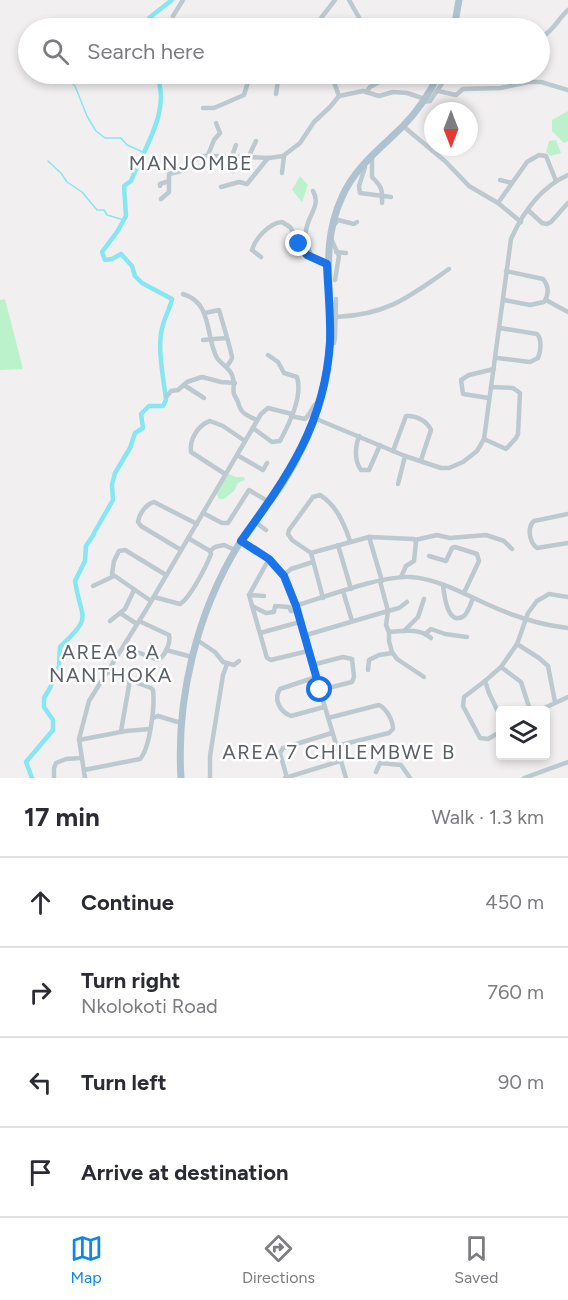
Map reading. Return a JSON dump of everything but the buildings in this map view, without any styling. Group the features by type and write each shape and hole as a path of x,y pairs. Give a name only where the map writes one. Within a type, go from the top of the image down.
{"main road":[{"path":"456,18 459,0"},
{"path":"181,778 181,723 192,657 211,600 235,550 293,465 320,400 330,345 327,264 331,229 343,194 364,164 403,126 424,100 433,84"}],"street":[{"path":"173,16 183,0"},
{"path":"321,18 335,0"},
{"path":"349,0 359,18"},
{"path":"550,32 568,10"},
{"path":"203,108 218,107 244,95 247,84"},
{"path":"276,94 278,84"},
{"path":"335,84 339,96"},
{"path":"366,92 375,84"},
{"path":"161,199 169,192 169,174 185,170 193,160 208,155 240,158 284,156 300,143 314,122 339,96 366,92 379,96 393,92 407,93 430,101 441,84"},
{"path":"438,91 456,95 463,89 501,88 528,84"},
{"path":"548,84 568,90"},
{"path":"208,155 214,140 220,133 216,123"},
{"path":"403,126 446,162 470,186 498,203 520,222"},
{"path":"248,158 256,141"},
{"path":"232,156 236,145"},
{"path":"373,154 372,177 381,186 382,203"},
{"path":"498,203 533,157 543,154 548,160 556,181"},
{"path":"282,173 284,156"},
{"path":"226,169 233,171 240,158"},
{"path":"222,188 231,183 247,184 268,158"},
{"path":"364,164 364,175 359,186 360,193 391,197"},
{"path":"314,418 405,456 441,468 456,466 471,456 484,439 511,239 528,210 545,189 568,175"},
{"path":"500,180 512,183"},
{"path":"160,186 169,181"},
{"path":"311,258 306,233 315,204 316,196 312,191"},
{"path":"528,210 547,224 568,203"},
{"path":"335,280 339,256 331,229 338,220 354,224 357,222"},
{"path":"261,257 251,248 258,238 278,222 290,227 303,251 311,258 327,264"},
{"path":"336,252 346,253"},
{"path":"336,318 382,311 411,297 449,269"},
{"path":"506,271 543,279 547,285 546,300"},
{"path":"183,294 189,296 205,313 218,359 227,366 235,383 234,394 242,412 257,420"},
{"path":"330,345 334,343 336,299"},
{"path":"504,300 530,305 546,300"},
{"path":"546,300 568,312"},
{"path":"205,313 219,310 232,358 227,366"},
{"path":"496,358 530,362 538,358 540,351 540,338 537,334 500,328"},
{"path":"203,340 226,338"},
{"path":"253,428 272,442 278,443 291,415 299,387 297,377 284,373 278,362 268,355"},
{"path":"489,398 463,394 460,382 465,376 494,369"},
{"path":"167,396 171,391 178,390 202,377 235,383"},
{"path":"184,385 204,398"},
{"path":"484,439 506,449 518,434 520,393 513,388 491,387"},
{"path":"230,401 234,394"},
{"path":"86,778 79,740 89,701 124,647 257,420 268,408 304,419 313,405 320,400"},
{"path":"393,451 406,416 412,416 428,424 431,430 421,460"},
{"path":"225,474 191,452 190,447 196,433 202,424 210,421 223,426 245,441"},
{"path":"359,436 355,451 358,466 363,471 369,470 380,445"},
{"path":"237,455 262,470 267,463"},
{"path":"398,484 405,456"},
{"path":"203,513 222,523 228,523 249,490 269,502"},
{"path":"323,598 311,554 292,540 288,532 315,495 320,495 331,502 350,541"},
{"path":"181,550 139,524 137,520 147,506 154,502 197,524"},
{"path":"568,514 534,520 530,528 533,545 537,548 568,543"},
{"path":"255,522 266,530"},
{"path":"311,554 369,537 403,537 416,540 437,535 450,538 486,535 504,541 512,549"},
{"path":"369,537 387,611 386,625 392,653 424,677"},
{"path":"188,538 210,551"},
{"path":"401,577 406,566 414,561 416,540"},
{"path":"241,541 269,559 284,575 346,778"},
{"path":"210,551 224,545 235,550"},
{"path":"338,545 351,589"},
{"path":"429,556 446,561 452,548 455,547 477,554 478,561 464,593"},
{"path":"166,575 122,550 114,561 111,571 114,576 134,590 152,599 174,604 183,603 210,557 210,551"},
{"path":"269,559 249,595 269,660 308,651"},
{"path":"284,575 291,569 313,562"},
{"path":"93,586 114,576"},
{"path":"251,606 266,613 274,612 275,606 280,605 289,607 291,611 343,591 401,577 414,577 443,585 527,620 568,628"},
{"path":"443,585 446,606 456,616 466,614 473,598"},
{"path":"110,621 126,606 134,590"},
{"path":"343,591 352,621"},
{"path":"496,735 488,739 480,738 463,706 466,694 501,667 517,644 530,609 541,597 549,594 568,597"},
{"path":"249,595 264,596"},
{"path":"404,631 418,617 424,599"},
{"path":"303,636 399,608 407,603"},
{"path":"120,613 169,635 170,640 166,651 158,660 124,647"},
{"path":"260,633 300,622"},
{"path":"425,634 431,629 436,629 445,634 467,637"},
{"path":"389,632 404,631 425,634 430,638"},
{"path":"197,640 214,651 227,664 234,665 239,661"},
{"path":"517,644 548,666 555,702"},
{"path":"166,651 192,657"},
{"path":"368,670 369,660 379,654 392,653"},
{"path":"312,665 343,657 352,659 354,674 352,682 320,690"},
{"path":"210,778 210,756 223,675 227,664"},
{"path":"501,667 521,682 528,706"},
{"path":"84,770 141,758 150,729 153,690 108,672"},
{"path":"316,678 280,689 278,704 283,712 291,716 324,707"},
{"path":"121,731 130,680"},
{"path":"485,681 496,706"},
{"path":"548,706 568,697"},
{"path":"328,718 379,705 384,707 392,723 393,729 388,733 336,746"},
{"path":"152,718 158,716 181,723"},
{"path":"79,740 121,731 150,729"},
{"path":"332,733 281,750 286,778 340,761"},
{"path":"54,778 56,763 66,759 81,758"},
{"path":"524,778 568,762"},
{"path":"376,772 380,763 401,765 410,778"},
{"path":"312,770 314,778"}],"green space":[{"path":"568,111 568,141 564,143 552,131 552,120"},
{"path":"556,140 561,153 550,156 546,152 549,141"},
{"path":"300,176 308,185 302,202 292,190"},
{"path":"5,299 23,369 0,370 0,300"},
{"path":"227,473 236,477 244,477 245,480 238,483 234,491 224,499 219,499 216,492"}],"waterway":[{"path":"149,18 172,0"},
{"path":"73,84 96,131 105,138 121,138 127,145 143,152"},
{"path":"94,533 113,500 112,485 115,473 130,448 135,433 143,428 141,414 149,406 163,406 166,400 160,343 172,299 142,283 135,276 132,266 121,254 105,260 102,252 126,216 124,186 131,181 155,128 161,100 159,84"},
{"path":"48,161 67,182 82,192 97,210 104,210 107,215 124,220"},
{"path":"32,778 26,762 53,730 53,720 44,707 44,698 59,666 60,647 81,623 82,611 75,581 85,561 86,546 94,534"}],"district":[{"name":"MANJOMBE","path":"191,163"},
{"name":"AREA 8 A NANTHOKA","path":"111,664"},
{"name":"AREA 7 CHILEMBWE B","path":"339,752"}],"route":[{"path":"299,244 307,255 327,264 330,345 324,385 302,448 286,479 241,541 269,559 284,576 296,606 320,690"}]}
